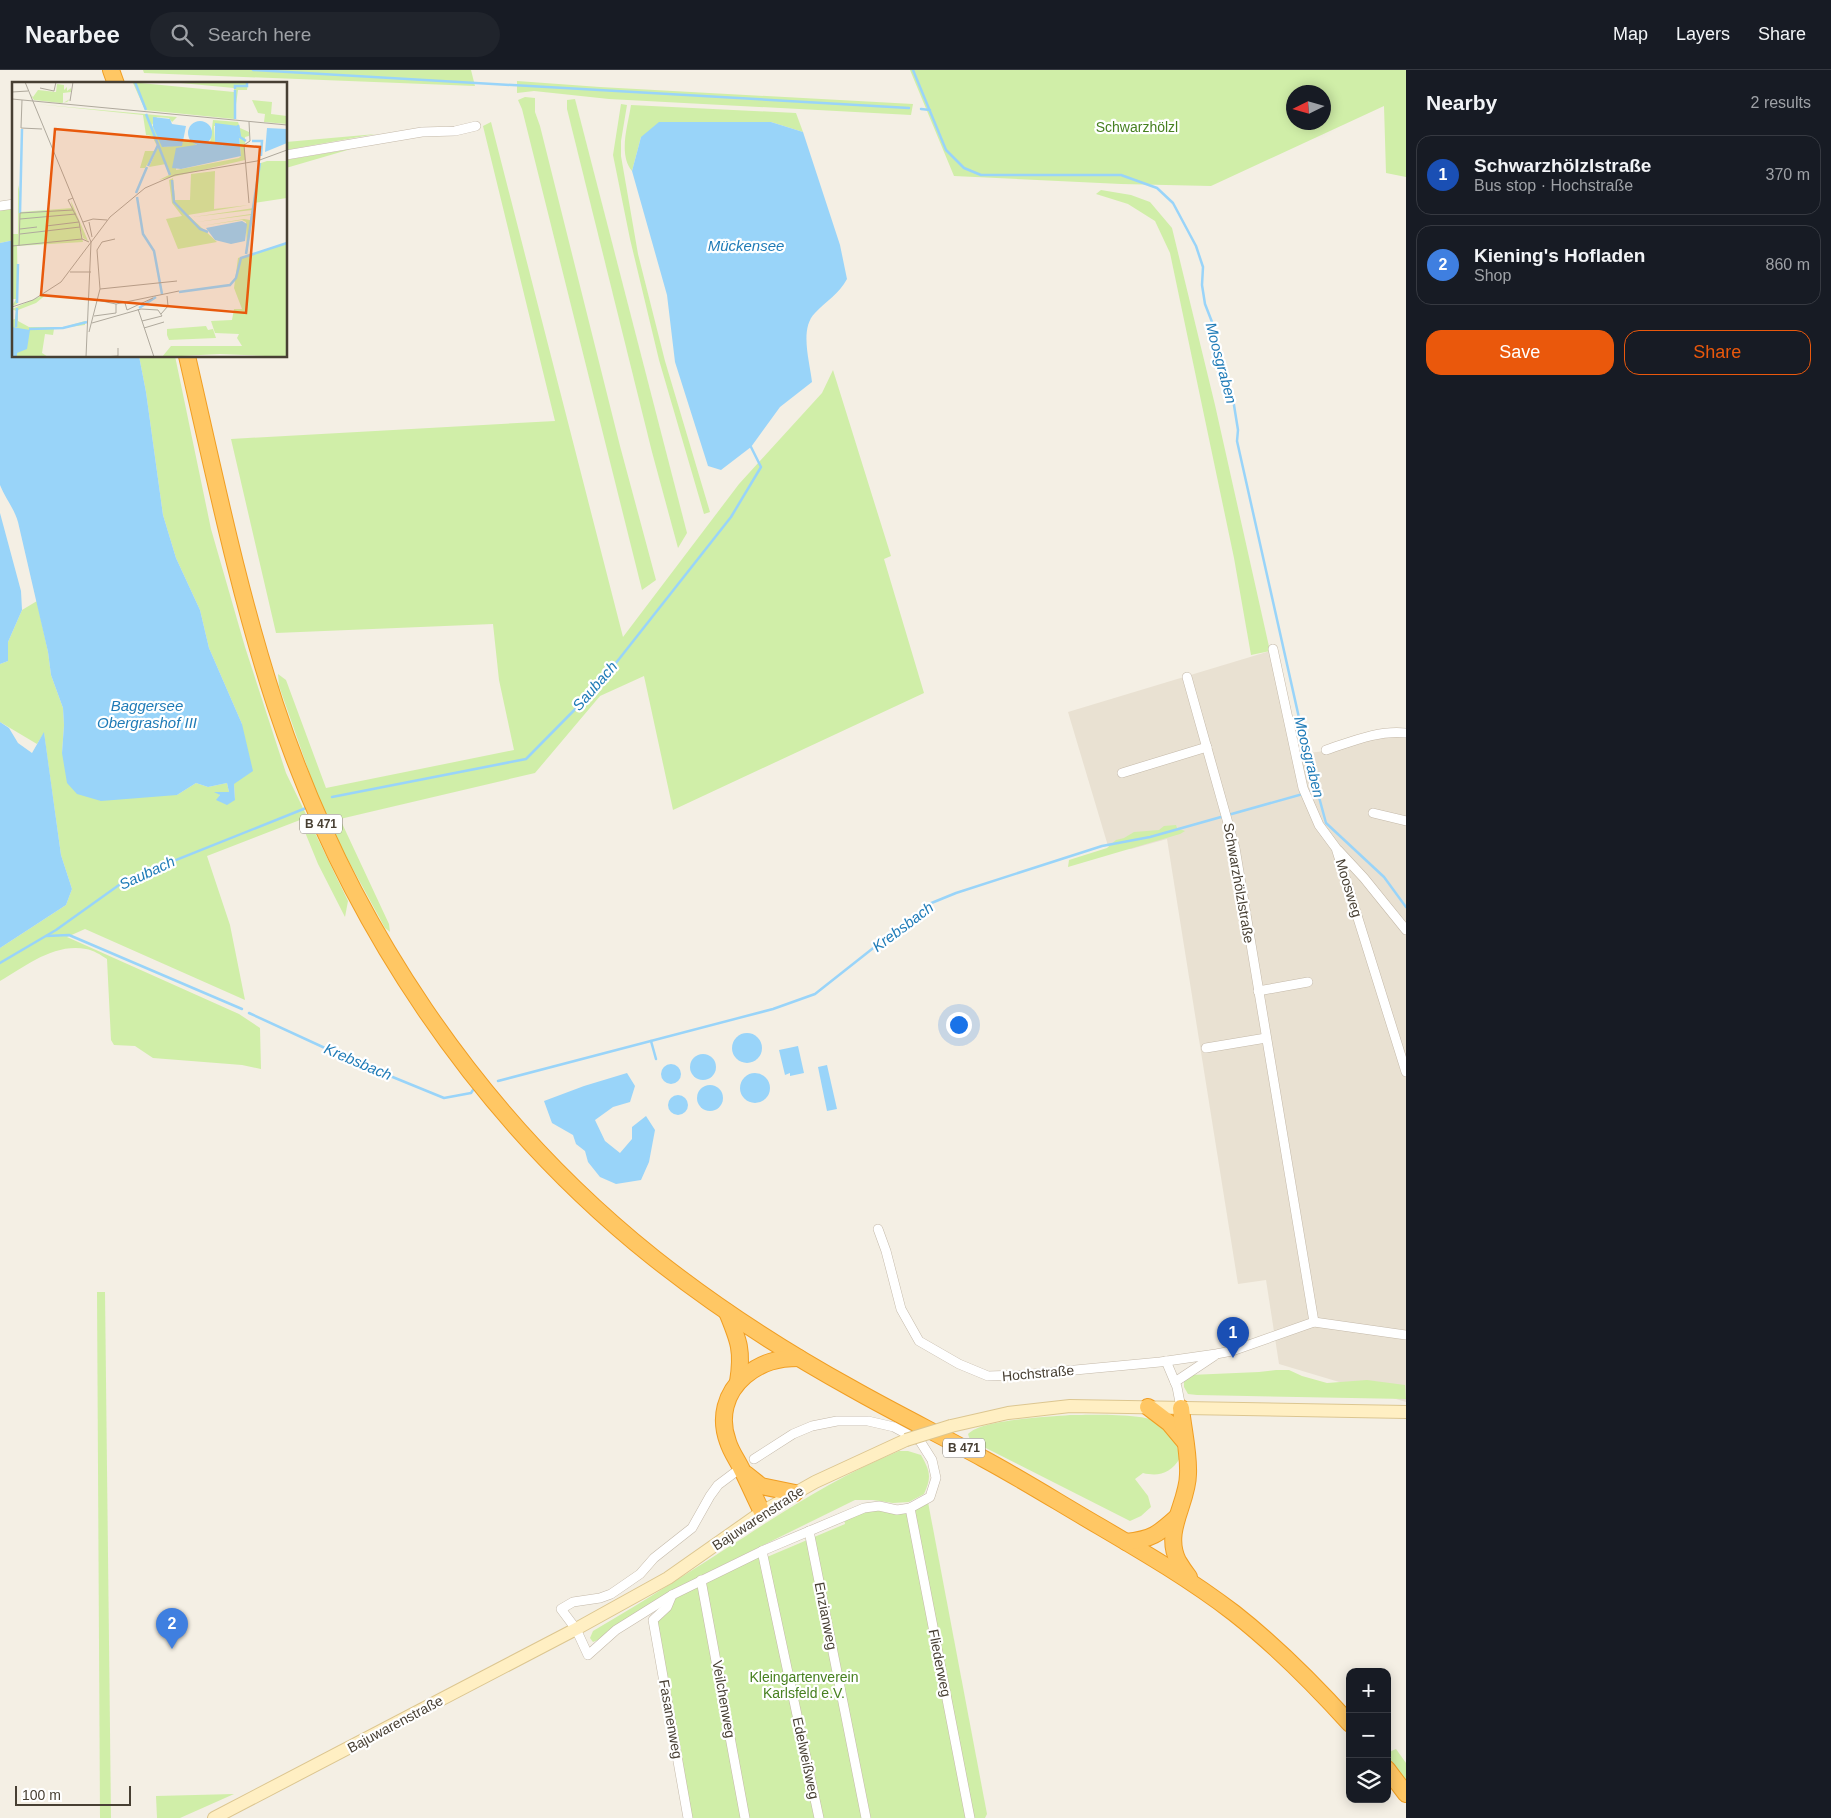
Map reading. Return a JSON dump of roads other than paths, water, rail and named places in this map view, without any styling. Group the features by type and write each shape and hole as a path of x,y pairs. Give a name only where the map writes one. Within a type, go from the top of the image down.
{"highway":[{"path":"111,70 115,82"},
{"name":"B 471","path":"187,358 235,561 254,632 275,704 300,773 330,845 372,925 429,1016 481,1085 538,1150 570,1183 632,1239 727,1312 799,1358 854,1390 989,1462 1126,1542 1194,1585 1239,1617 1285,1657 1346,1720"},
{"path":"727,1312 741,1350 738,1382"},
{"path":"762,1512 743,1468 728,1444 723,1420 729,1394 738,1382 751,1371 771,1360 799,1358"},
{"path":"1148,1407 1169,1422 1184,1442"},
{"path":"1181,1408 1188,1474 1185,1495 1173,1534 1174,1548 1178,1560 1194,1585"},
{"path":"743,1468 762,1486 795,1493"},
{"path":"1126,1542 1141,1541 1157,1535 1177,1517"},
{"path":"1391,1774 1406,1794"}],"main road":[{"name":"Bajuwarenstraße","path":"214,1818 576,1629 668,1578 762,1512 795,1493 906,1440 951,1426 1008,1413 1070,1406 1406,1412"}],"street":[{"path":"288,155 422,132 455,132 476,126"},
{"name":"Moosweg","path":"1273,649 1305,793 1318,825 1336,848 1406,1072"},
{"name":"Schwarzhölzlstraße","path":"1187,677 1235,848 1314,1322"},
{"path":"1326,750 1377,734 1391,732 1406,733"},
{"path":"1122,773 1206,747"},
{"path":"1373,813 1406,821"},
{"path":"1336,848 1406,930"},
{"path":"1344,874 1355,868"},
{"path":"1258,991 1308,982"},
{"path":"1206,1048 1266,1038"},
{"name":"Hochstraße","path":"878,1229 886,1251 901,1310 918,1341 959,1364 988,1376 1022,1375 1166,1361 1216,1354 1314,1322 1406,1335"},
{"path":"1175,1382 1216,1354"},
{"path":"1166,1361 1175,1382 1181,1408"},
{"path":"576,1629 561,1609 573,1602 600,1598 611,1594 640,1574 654,1558 692,1528 718,1485 793,1434 812,1426 837,1421 868,1421 894,1426 920,1441 932,1460 936,1478 930,1497 910,1508"},
{"name":"Bajuwarenstraße","path":"576,1629 588,1655 616,1630 672,1595 762,1551 864,1508 879,1506 897,1510 910,1508"},
{"name":"Fliederweg","path":"910,1508 970,1818"},
{"name":"Enzianweg","path":"809,1531 866,1818"},
{"name":"Edelweißweg","path":"762,1551 819,1818"},
{"name":"Veilchenweg","path":"701,1580 746,1818"},
{"name":"Fasanenweg","path":"672,1595 667,1607 654,1620 688,1818"}],"water":[{"name":"Mückensee","path":"659,122 771,122 803,132 840,245 847,279 840,289 810,320 806,337 812,382 780,407 751,447 721,470 708,466 675,362 667,295 632,171 641,137"},
{"name":"Baggersee Obergrashof III","path":"12,240 12,358 139,358 163,515 176,558 200,610 209,648 242,724 253,771 234,784 235,800 227,805 216,800 220,795 214,792 229,792 227,783 208,787 196,783 177,795 101,801 77,794 67,783 62,753 63,708 51,675 48,652 18,522 0,485 0,243"},
{"path":"0,513 21,591 22,610 8,642 8,661 0,664"},
{"path":"0,722 9,728 18,743 32,753 44,732 61,855 72,889 66,905 0,948"},
{"path":"747,1033 758,1037 762,1048 758,1059 747,1063 736,1059 732,1048 736,1037"},
{"path":"798,1046 804,1073 790,1076 790,1073 785,1075 779,1050"},
{"path":"703,1054 712,1058 716,1067 712,1076 703,1080 694,1076 690,1067 694,1058"},
{"path":"671,1064 678,1067 681,1074 678,1081 671,1084 664,1081 661,1074 664,1067"},
{"path":"827,1065 837,1109 827,1111 818,1067"},
{"path":"627,1073 635,1086 630,1102 613,1107 595,1120 605,1141 620,1153 632,1139 632,1127 646,1116 655,1130 649,1162 641,1180 616,1184 600,1177 588,1162 585,1151 576,1144 573,1135 552,1123 544,1101"},
{"path":"755,1073 766,1077 770,1088 766,1099 755,1103 744,1099 740,1088 744,1077"},
{"path":"710,1085 719,1089 723,1098 719,1107 710,1111 701,1107 697,1098 701,1089"},
{"path":"678,1095 685,1098 688,1105 685,1112 678,1115 671,1112 668,1105 671,1098"}],"waterway":[{"path":"253,70 909,108"},
{"name":"Moosgraben","path":"913,70 946,150 964,168 981,175 1121,175 1157,188 1173,203 1196,246 1203,267 1202,285 1205,304 1218,345 1218,360 1223,382 1233,399 1238,430 1237,441 1306,749 1326,823 1384,877 1406,907"},
{"name":"Moosgraben","path":"921,109 930,110"},
{"name":"Saubach","path":"332,797 526,759 597,687 731,517 761,467 751,447"},
{"name":"Krebsbach","path":"498,1081 773,1009 815,994 929,904 956,893 1102,846 1150,837 1317,790"},
{"name":"Saubach","path":"0,963 56,930 126,880 306,808"},
{"name":"Krebsbach","path":"46,936 69,935 242,1009"},
{"name":"Krebsbach","path":"249,1013 351,1060 444,1098 471,1093 473,1090"},
{"path":"651,1041 656,1059"}],"place":[{"name":"Schwarzhölzlstraße","path":"1233,1358"},
{"name":"Kiening's Hofladen","path":"172,1649"}],"park label":[{"name":"Schwarzhölzl","path":"1137,127"},
{"name":"Kleingartenverein Karlsfeld e.V.","path":"804,1685"}]}
